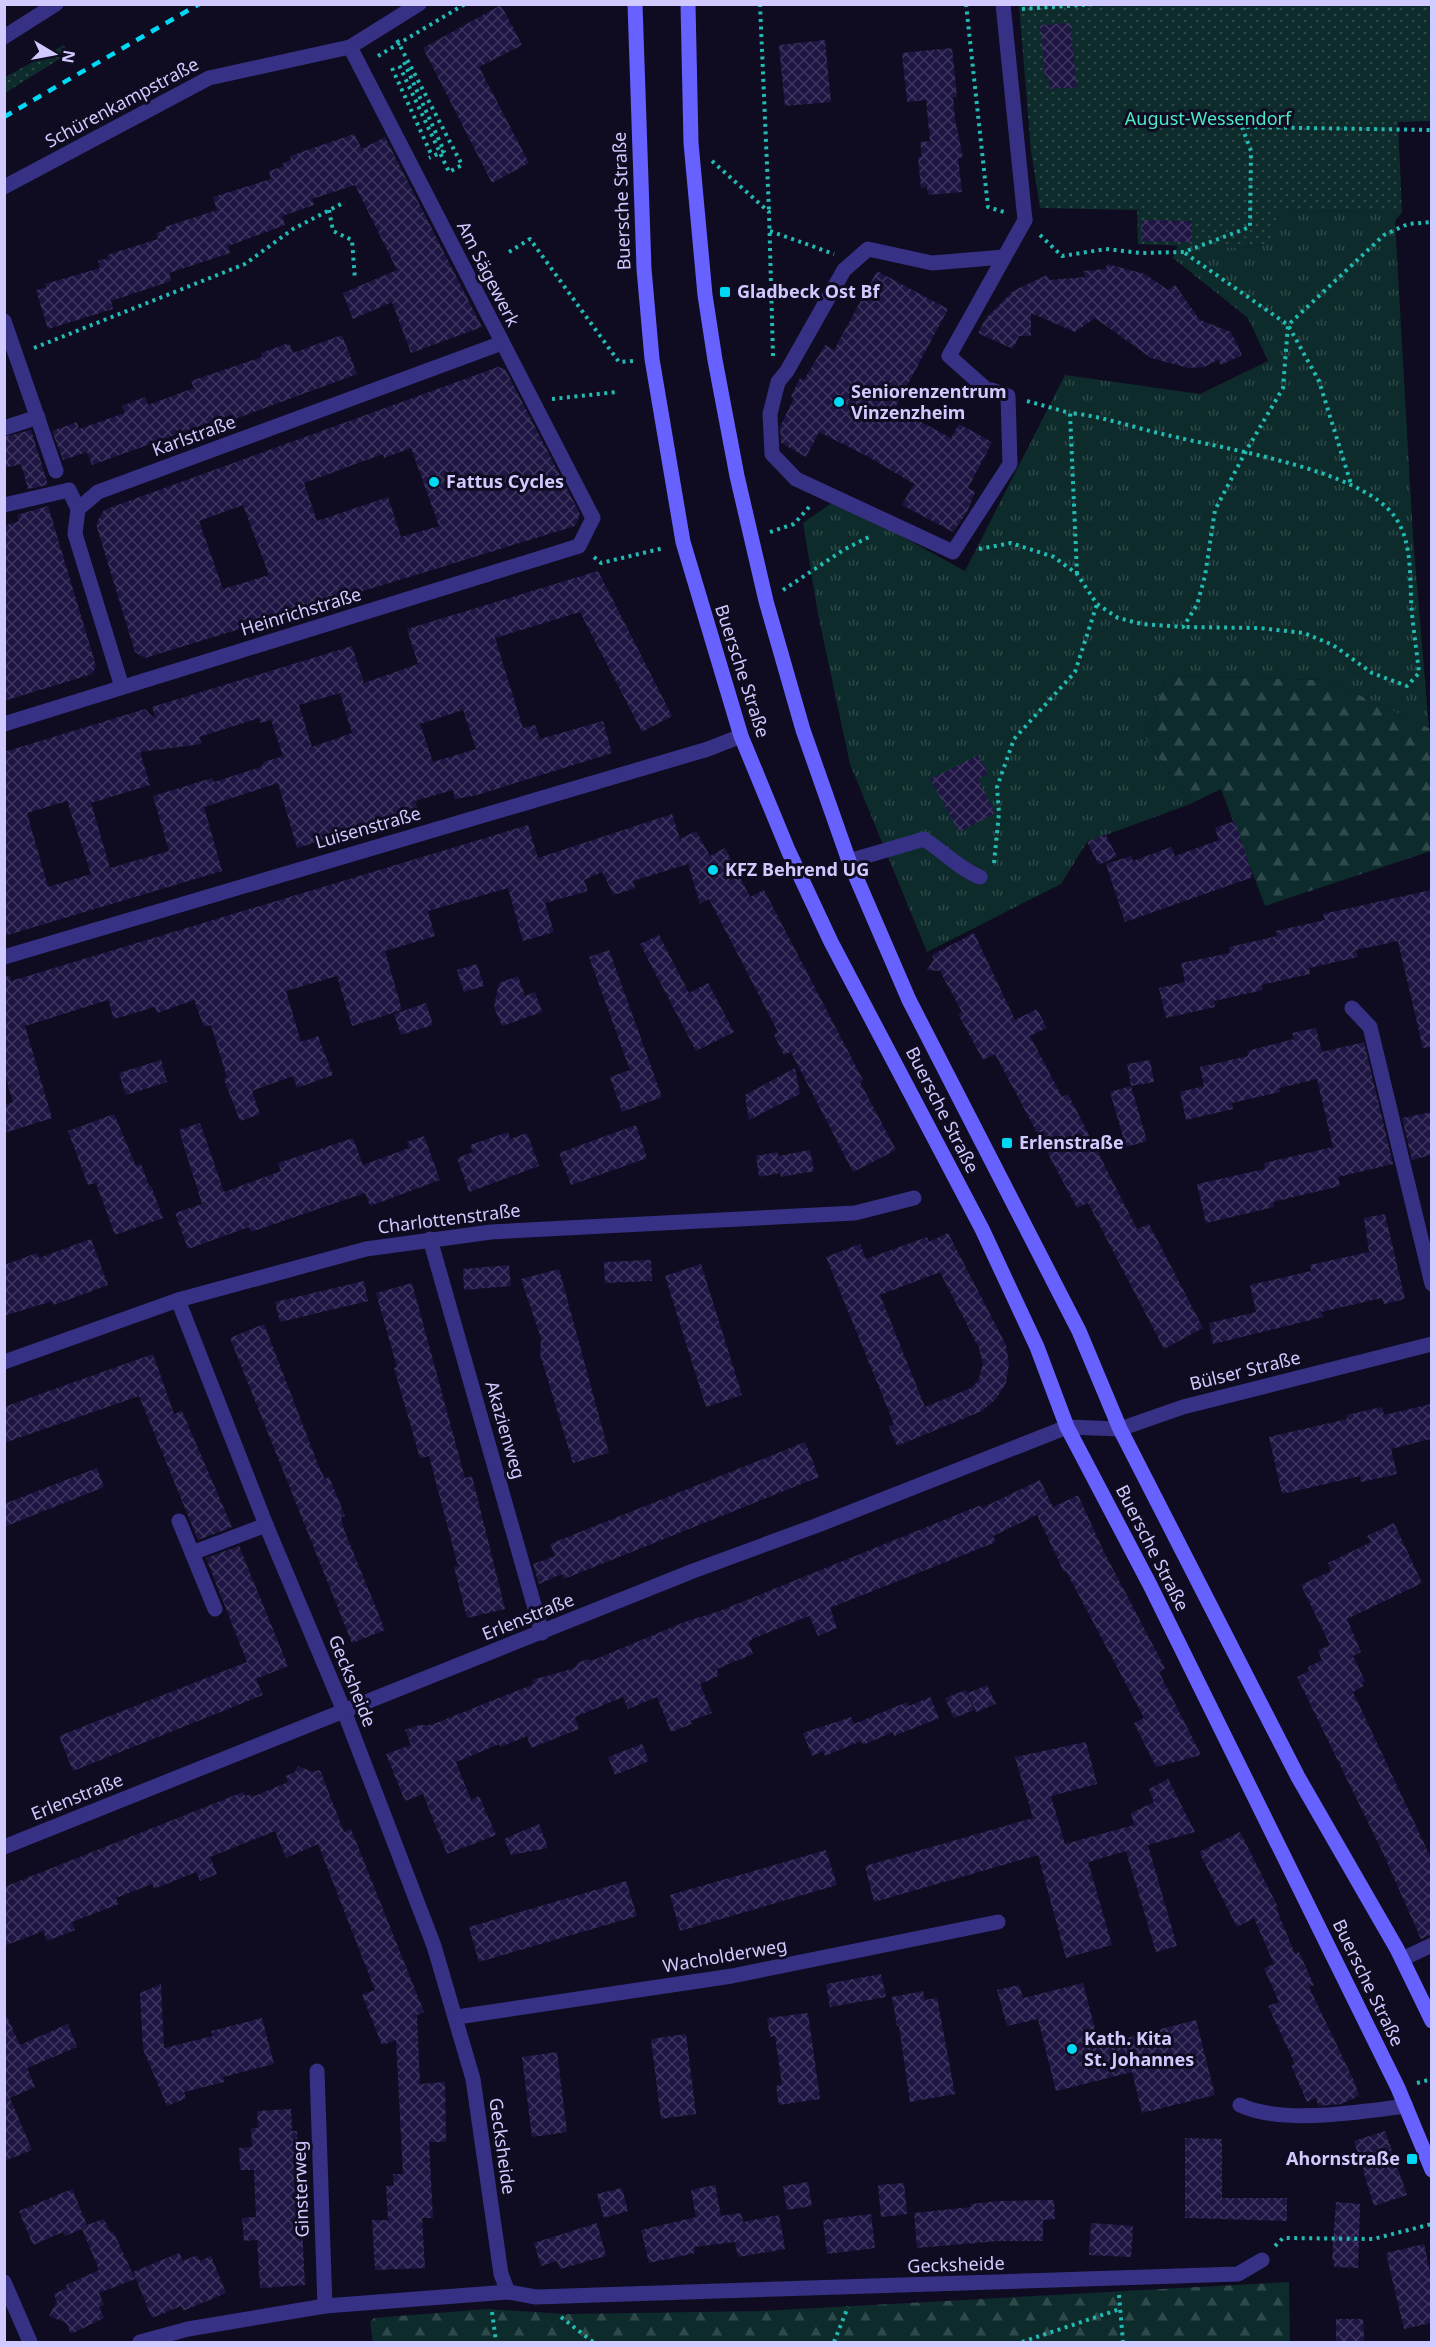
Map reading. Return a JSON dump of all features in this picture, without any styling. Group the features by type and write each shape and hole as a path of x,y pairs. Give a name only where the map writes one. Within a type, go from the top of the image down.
{"main road":[{"name":"Buersche Straße","path":"635,4 644,269 652,359 683,543 741,736 788,850 836,952 982,1229 1037,1347 1067,1427 1161,1606 1406,2106 1431,2170"},
{"name":"Buersche Straße","path":"688,4 691,143 705,295 715,360 737,476 766,601 803,730 849,861 909,1000 1079,1330 1120,1429 1298,1777 1402,1959 1431,2021"}],"street":[{"path":"4,37 56,4"},
{"name":"Schürenkampstraße","path":"4,187 209,78 350,47 419,4"},
{"path":"1003,7 1025,220 949,356 968,371 978,384 1008,396 1010,464 953,552 796,480 772,454 770,414 778,382 787,371 844,270 868,249 932,263 1004,257"},
{"name":"Am Sägewerk","path":"350,47 593,518 579,546"},
{"path":"4,321 56,471"},
{"name":"Karlstraße","path":"78,509 98,492 502,343"},
{"path":"4,428 38,417"},
{"path":"4,505 69,490 78,509 75,534 122,687"},
{"name":"Heinrichstraße","path":"4,724 579,546"},
{"name":"Luisenstraße","path":"4,957 708,749 741,736"},
{"path":"849,861 924,839 946,853 965,871 980,877"},
{"path":"1352,1008 1370,1027 1431,1284"},
{"name":"Charlottenstraße","path":"4,1362 178,1300 304,1264 366,1250 430,1239 554,1227 855,1213 914,1198"},
{"name":"Akazienweg","path":"430,1239 542,1633"},
{"name":"Gecksheide","path":"178,1300 266,1525 344,1711 434,1946 457,2017 473,2079 501,2274 508,2292 536,2297 1238,2274 1262,2260"},
{"name":"Bülser Straße","path":"1067,1427 1120,1429 1183,1407 1431,1344"},
{"name":"Erlenstraße","path":"4,1847 693,1571 819,1525 1067,1427"},
{"path":"179,1521 215,1609"},
{"path":"192,1553 266,1525"},
{"name":"Wacholderweg","path":"457,2017 732,1976 999,1922"},
{"path":"1402,1959 1431,1945"},
{"name":"Ginsterweg","path":"317,2071 325,2306"},
{"path":"1240,2105 1256,2113 1273,2116 1360,2112 1406,2106"},
{"path":"4,2282 30,2343"},
{"path":"140,2343 188,2329 325,2306 508,2292"}],"path":[{"path":"360,65 399,45 465,4"},
{"path":"760,4 773,362"},
{"path":"966,4 988,207 1025,220 1062,256 1106,249 1141,253 1184,252 1250,227 1251,151 1242,127 1431,130"},
{"path":"1003,7 1098,4"},
{"path":"393,21 399,45 462,165 449,172 438,153 399,65"},
{"path":"393,68 431,157 444,151 404,62"},
{"path":"691,143 769,212"},
{"path":"16,355 245,264 293,229 345,202"},
{"path":"329,210 333,231 352,240 355,280"},
{"path":"1183,627 1197,605 1205,576 1215,510 1246,451 1284,388 1288,325 1384,235 1408,224 1431,222"},
{"path":"770,231 854,262"},
{"path":"509,252 530,239 619,362 652,359"},
{"path":"1184,252 1288,325 1319,381 1351,484"},
{"path":"533,401 617,392"},
{"path":"953,552 1011,543 1054,558 1077,574 1097,604 1118,618 1142,624 1259,628 1304,633 1333,645 1372,673 1407,686 1419,673 1406,541 1395,517 1378,500 1351,484 1246,451 1166,435 1096,415 1070,413 1008,396"},
{"path":"1070,413 1077,574"},
{"path":"781,529 794,524"},
{"path":"766,601 845,549 893,524"},
{"path":"579,546 601,563 657,550"},
{"path":"980,877 994,865 999,813 996,786 1014,739 1075,672 1097,604"},
{"path":"1262,2260 1283,2238 1373,2239 1431,2224"},
{"path":"1117,2279 1123,2343"},
{"path":"834,2343 841,2332 855,2287"},
{"path":"490,2294 496,2343"},
{"path":"536,2297 593,2343"},
{"path":"1022,2343 1120,2309"}],"green space":[{"name":"August-Wessendorf","path":"1019,5 1431,5 1431,121 1398,122 1402,212 1279,211 1271,243 1243,248 1138,244 1137,210 1040,208 1031,151"},
{"path":"64,45 69,53 5,93 5,77"},
{"path":"1278,211 1402,212 1395,221 1413,537 1429,728 1328,680 1167,676 1145,737 1190,804 1087,842 1061,884 927,952 850,764 818,614 803,523 836,500 965,571 1065,375 1200,394 1268,361 1248,318 1173,258 1178,245 1243,248 1270,243"},
{"path":"1167,676 1328,680 1429,728 1432,745 1431,851 1265,906 1221,789 1190,804 1145,737"},
{"path":"1289,2282 1290,2342 373,2342 370,2322 374,2318 487,2309 566,2314 762,2311"}],"building":[{"path":"501,5 522,45 479,67 529,163 492,183 423,48"},
{"path":"1070,23 1077,87 1050,89 1049,78 1045,78 1040,25"},
{"path":"825,40 831,102 785,106 779,45"},
{"path":"952,48 957,97 953,97 955,119 963,157 958,158 962,192 928,195 927,187 921,188 918,157 922,157 920,142 930,141 926,100 907,102 902,53"},
{"path":"354,134 362,149 385,137 482,327 411,353 392,302 353,319 343,293 397,270 355,185 312,199 314,205 282,216 285,225 228,246 230,253 169,273 171,281 111,301 113,309 48,329 36,290 47,287 45,284 100,268 98,261 108,258 107,255 158,239 156,233 166,230 165,227 217,210 213,197 271,179 269,171 284,166 283,163 291,160 290,156"},
{"path":"1141,220 1192,221 1192,242 1141,241"},
{"path":"1107,264 1145,274 1168,290 1175,285 1200,320 1231,332 1242,355 1221,365 1218,360 1204,367 1188,368 1151,358 1095,318 1075,332 1031,313 1031,336 1019,336 1013,349 978,333 986,318 1013,291 1047,275 1050,280 1085,277 1084,271 1106,269"},
{"name":"Seniorenzentrum Vinzenzheim","path":"877,271 948,309 895,408 951,438 959,424 992,442 968,488 975,492 967,512 953,532 902,505 914,484 867,456 819,432 806,457 781,443 780,427 794,398 791,396 800,378 804,380 825,345 834,350"},
{"path":"342,335 357,374 235,419 233,414 92,465 87,452 63,460 52,431 77,422 79,429 125,413 122,406 145,397 148,405 194,388 191,381 262,357 261,353 289,343 293,353"},
{"path":"498,367 505,369 580,514 575,526 145,658 135,652 96,524 104,510","holes":["411,448 439,526 401,537 388,497 317,521 304,483 383,454 384,458","243,505 269,575 223,589 199,521"]},
{"path":"31,430 48,485 28,489 21,464 4,468 4,437"},
{"path":"48,506 96,666 92,674 4,701 4,526 19,521 17,515"},
{"path":"598,571 672,716 642,732 580,612 495,638 523,728 535,725 540,739 603,721 612,753 477,795 455,799 453,790 415,801 418,812 297,848 278,783 204,807 222,871 4,936 4,752 145,709 156,720 152,707 352,646 364,683 418,664 407,629","holes":["340,693 352,733 312,747 299,705","463,710 476,749 433,762 420,724","259,718 260,723 271,720 283,756 264,762 261,767 214,782 212,778 153,796 169,851 110,868 91,803 150,785 140,752 202,744 199,737","67,801 91,874 48,887 27,813"]},
{"path":"978,755 988,774 978,779 995,813 959,832 930,779"},
{"path":"672,814 680,839 696,831 710,856 725,848 750,897 764,890 863,1080 860,1082 896,1150 853,1172 791,1052 784,1055 774,1035 778,1032 709,899 700,904 688,864 633,881 635,888 614,895 602,872 584,880 588,891 545,903 554,932 523,941 508,888 428,911 435,936 385,951 402,1010 352,1026 337,976 286,991 301,1042 318,1036 333,1075 297,1088 293,1076 252,1091 260,1114 240,1121 224,1079 227,1078 211,1025 204,1027 194,1000 157,1013 155,1007 114,1019 108,1000 25,1026 52,1118 4,1133 4,1105 13,1102 4,1072 4,977 10,976 11,981 528,825 538,858"},
{"path":"1235,821 1253,877 1125,922 1106,864 1131,856 1133,861 1171,847 1175,856 1219,840 1215,828"},
{"path":"1105,834 1117,856 1099,865 1087,842"},
{"path":"1431,890 1431,1047 1423,1048 1398,941 1356,950 1358,957 1309,968 1310,974 1261,985 1263,990 1214,1001 1215,1007 1166,1018 1159,988 1185,982 1181,963 1230,953 1229,947 1277,936 1276,931 1325,920 1323,914"},
{"path":"974,933 1015,1020 1037,1009 1047,1028 1030,1036 1062,1097 1068,1094 1137,1229 1149,1224 1203,1328 1164,1349 1088,1203 1077,1208 995,1054 983,1060 958,1014 962,1012 940,971 927,970 934,959 932,955"},
{"path":"659,935 689,993 708,983 734,1032 696,1051 640,944"},
{"path":"609,950 662,1097 622,1112 610,1077 630,1070 589,957"},
{"path":"477,964 484,986 464,992 457,970"},
{"path":"518,976 525,996 535,992 542,1012 502,1026 494,1007 499,983"},
{"path":"426,1003 433,1025 401,1035 394,1014"},
{"path":"1316,1028 1322,1052 1364,1042 1393,1164 1338,1177 1340,1186 1273,1202 1274,1207 1206,1223 1197,1184 1265,1169 1264,1163 1333,1147 1317,1079 1279,1088 1280,1092 1232,1103 1233,1109 1186,1120 1180,1092 1204,1086 1200,1067 1248,1056 1247,1051 1294,1039 1292,1033"},
{"path":"161,1060 167,1082 126,1095 119,1073"},
{"path":"1150,1060 1154,1082 1131,1086 1127,1064"},
{"path":"795,1068 800,1094 749,1120 745,1095"},
{"path":"1131,1086 1147,1141 1126,1147 1110,1092"},
{"path":"1431,1112 1431,1155 1412,1160 1402,1118"},
{"path":"114,1114 136,1166 141,1164 163,1218 115,1235 96,1183 88,1185 68,1131"},
{"path":"200,1123 224,1192 281,1171 278,1163 353,1138 363,1165 409,1148 407,1142 424,1136 440,1180 370,1206 365,1193 251,1232 249,1227 188,1249 175,1213 202,1204 179,1130"},
{"path":"636,1125 647,1158 571,1185 559,1153"},
{"path":"508,1132 510,1139 527,1133 539,1166 469,1192 457,1158 473,1152 470,1145"},
{"path":"810,1150 814,1171 781,1177 780,1173 759,1177 756,1156 778,1152 778,1156"},
{"path":"1385,1214 1405,1299 1384,1304 1382,1298 1321,1312 1323,1317 1213,1344 1209,1323 1256,1312 1250,1285 1311,1271 1310,1265 1369,1252 1364,1218"},
{"path":"948,1233 1006,1345 1009,1364 1006,1383 996,1399 982,1411 897,1446 889,1427 894,1424 826,1257 860,1244 866,1259 927,1237 929,1242","holes":["940,1272 979,1348 983,1364 978,1381 971,1388 925,1407 880,1295"]},
{"path":"91,1239 108,1285 54,1305 52,1301 4,1316 4,1265 37,1253 39,1258"},
{"path":"651,1260 652,1281 605,1283 604,1262"},
{"path":"701,1264 742,1395 706,1407 665,1276"},
{"path":"509,1265 511,1286 464,1290 463,1269"},
{"path":"559,1269 609,1453 573,1463 540,1354 541,1338 521,1279"},
{"path":"364,1281 368,1301 280,1322 275,1302"},
{"path":"412,1283 465,1478 472,1476 505,1609 467,1618 454,1567 458,1566 429,1456 420,1458 394,1368 397,1367 376,1293"},
{"path":"264,1324 319,1467 325,1479 329,1477 345,1516 341,1517 344,1530 385,1630 352,1643 230,1338"},
{"path":"153,1354 174,1414 182,1411 232,1527 198,1540 139,1396 4,1443 4,1407"},
{"path":"1431,1404 1431,1439 1391,1449 1397,1474 1361,1482 1360,1476 1282,1494 1269,1437 1347,1419 1346,1415 1382,1407 1384,1415"},
{"path":"805,1442 819,1477 564,1579 562,1574 539,1584 533,1564 555,1556 550,1544"},
{"path":"97,1468 104,1487 4,1527 4,1504"},
{"path":"1040,1480 1053,1507 993,1536 996,1542 830,1608 837,1628 818,1636 809,1616 752,1639 749,1643 753,1654 717,1669 719,1676 700,1684 712,1713 690,1721 692,1724 671,1732 657,1697 628,1709 623,1697 575,1717 579,1729 531,1748 527,1736 500,1747 499,1744 456,1762 471,1800 479,1796 496,1835 447,1854 423,1794 405,1801 386,1754 411,1745 405,1730 419,1725 431,1725 534,1684 532,1680 576,1667 577,1663 588,1659 591,1661 687,1621 717,1612 981,1505 982,1508"},
{"path":"1078,1495 1104,1552 1165,1668 1159,1672 1201,1755 1156,1767 1134,1723 1144,1718 1066,1571 1064,1572 1037,1515"},
{"path":"1394,1523 1422,1583 1347,1619 1361,1652 1353,1656 1365,1681 1362,1683 1363,1686 1353,1692 1431,1858 1431,1935 1421,1939 1382,1851 1297,1677 1309,1671 1308,1667 1322,1660 1318,1650 1330,1645 1301,1585 1331,1571 1328,1563 1371,1542 1367,1536"},
{"path":"239,1546 288,1666 256,1679 263,1695 73,1771 59,1736 247,1662 206,1558"},
{"path":"987,1685 996,1704 976,1712 968,1693"},
{"path":"966,1690 974,1710 954,1718 945,1698"},
{"path":"930,1697 939,1718 894,1736 893,1732 863,1745 861,1741 825,1756 823,1751 812,1756 803,1733 851,1717 854,1724 907,1702 909,1706"},
{"path":"1086,1742 1097,1784 1051,1796 1065,1844 1134,1825 1131,1813 1154,1802 1149,1789 1168,1779 1195,1832 1148,1845 1177,1946 1156,1952 1126,1851 1088,1862 1112,1945 1066,1958 1038,1855 874,1902 865,1866 1033,1818 1015,1757"},
{"path":"642,1744 649,1761 615,1775 608,1757"},
{"path":"298,1766 313,1772 320,1770 344,1832 351,1829 424,2012 417,2015 420,2084 445,2082 446,2142 429,2142 433,2218 422,2218 425,2268 375,2270 372,2220 388,2220 386,2186 394,2185 393,2174 403,2174 396,2040 382,2045 362,1995 375,1990 318,1844 286,1858 275,1831 210,1857 217,1874 200,1881 196,1872 154,1889 152,1884 116,1898 119,1904 72,1922 75,1930 47,1941 43,1931 4,1946 4,1887 243,1792 245,1796 251,1794 252,1797 288,1782 286,1776 295,1772"},
{"path":"539,1824 548,1848 511,1855 504,1839"},
{"path":"1240,1832 1278,1907 1276,1908 1295,1954 1299,1952 1314,1985 1309,1987 1354,2081 1359,2096 1341,2104 1319,2106 1315,2098 1307,2102 1291,2065 1295,2064 1268,2006 1279,2002 1264,1968 1274,1964 1254,1918 1237,1927 1199,1852"},
{"path":"826,1850 837,1885 680,1931 670,1895"},
{"path":"626,1881 637,1916 479,1962 469,1927"},
{"path":"881,1974 886,1997 830,2007 826,1984"},
{"path":"1083,1983 1099,2045 1196,2020 1215,2095 1142,2113 1132,2072 1056,2091 1038,2019 1007,2026 997,1990 1019,1985 1023,1998"},
{"path":"161,1984 164,2048 213,2036 211,2031 262,2018 274,2064 223,2077 224,2082 184,2092 186,2098 167,2106 143,2049 140,1993"},
{"path":"923,1991 925,2000 937,1998 955,2094 910,2102 899,2026 897,2026 892,1997"},
{"path":"4,2010 20,2045 68,2024 77,2047 27,2068 35,2087 10,2098 32,2150 4,2161"},
{"path":"808,2013 820,2099 779,2105 776,2086 782,2085 775,2036 770,2037 767,2018"},
{"path":"686,2034 696,2114 661,2119 651,2039"},
{"path":"557,2052 567,2132 532,2137 522,2057"},
{"path":"291,2109 292,2131 297,2131 305,2285 260,2288 257,2240 244,2241 242,2218 256,2217 254,2170 240,2170 239,2148 252,2147 251,2128 258,2128 257,2111"},
{"path":"1385,2131 1407,2195 1374,2206 1354,2141"},
{"path":"1185,2138 1222,2139 1222,2198 1287,2198 1287,2221 1185,2218"},
{"path":"808,2182 812,2206 787,2210 783,2186"},
{"path":"904,2183 907,2214 881,2217 878,2185"},
{"path":"715,2185 721,2216 741,2213 743,2222 779,2215 785,2249 738,2257 735,2242 694,2247 695,2253 649,2263 641,2230 696,2217 691,2190"},
{"path":"622,2188 628,2211 604,2218 597,2194"},
{"path":"72,2189 87,2225 104,2219 110,2232 113,2231 135,2279 99,2293 104,2305 99,2307 104,2318 71,2334 66,2323 49,2316 57,2301 54,2294 67,2288 66,2285 99,2270 82,2229 65,2236 63,2232 33,2245 19,2211"},
{"path":"1054,2200 1055,2219 1043,2220 1043,2241 999,2241 917,2248 914,2213 971,2207 971,2204 998,2201"},
{"path":"1336,2202 1360,2204 1358,2268 1334,2267 1334,2260 1332,2260"},
{"path":"871,2214 875,2248 827,2254 823,2220"},
{"path":"597,2223 606,2256 560,2269 557,2261 541,2266 534,2243"},
{"path":"1091,2223 1133,2226 1131,2257 1089,2255"},
{"path":"1424,2244 1431,2277 1431,2323 1404,2329 1386,2253"},
{"path":"179,2253 183,2261 197,2255 200,2261 211,2256 226,2293 183,2311 181,2306 152,2318 133,2272"},
{"path":"1336,2319 1363,2319 1364,2342 1336,2343"}],"railway":[{"path":"4,117 199,4"}],"place":[{"name":"Gladbeck Ost Bf","path":"725,292"},
{"name":"Seniorenzentrum Vinzenzheim","path":"839,402"},
{"name":"Fattus Cycles","path":"434,482"},
{"name":"KFZ Behrend UG","path":"713,870"},
{"name":"Erlenstraße","path":"1007,1143"},
{"name":"Kath. Kita St. Johannes","path":"1072,2049"},
{"name":"Ahornstraße","path":"1412,2159"}]}
